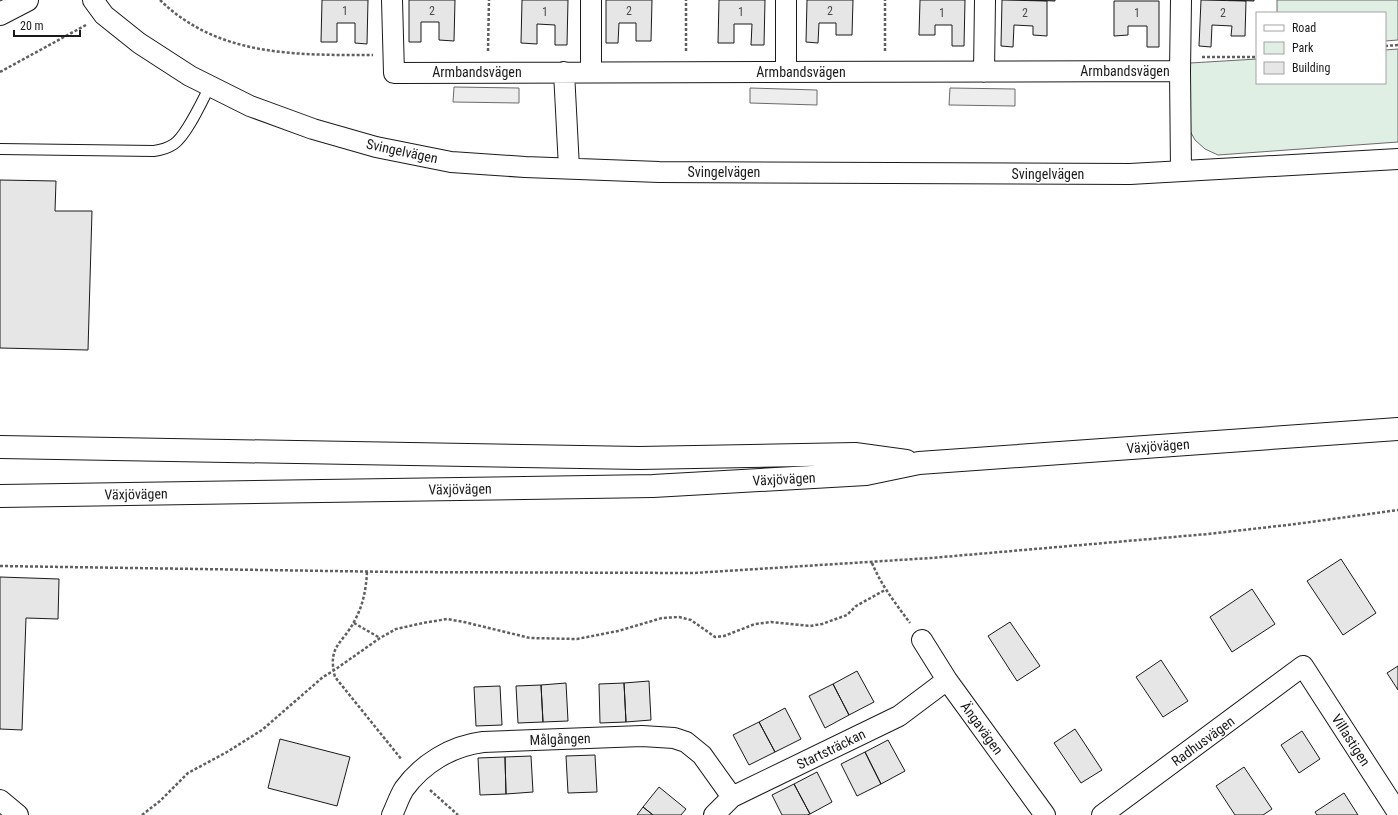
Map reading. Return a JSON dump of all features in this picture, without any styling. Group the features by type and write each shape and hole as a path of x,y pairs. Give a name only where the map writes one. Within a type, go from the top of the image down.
{"main road":[{"path":"0,14 27,0"},
{"name":"Växjövägen","path":"0,496 653,486 866,474 919,462 1398,429"},
{"name":"Växjövägen","path":"0,447 639,458 855,454 919,462"}],"street":[{"name":"Armbandsvägen","path":"392,0 394,73 1180,71 1181,172"},
{"path":"591,0 591,72"},
{"path":"786,0 786,72"},
{"path":"984,72 985,0"},
{"path":"1180,71 1181,0"},
{"name":"Svingelvägen","path":"98,8 139,43 190,76 250,106 299,124 376,146 451,162 667,172 1130,174 1398,159"},
{"path":"564,72 569,168"},
{"name":"Ängavägen","path":"922,640 947,680 1045,815"},
{"name":"Villastigen","path":"1303,666 1398,813"},
{"name":"Radhusvägen","path":"1102,815 1303,666"},
{"name":"Startsträckan","path":"714,815 732,797 899,716 947,680"},
{"name":"Målgången","path":"392,815 403,790 436,758 457,748 474,743 642,736 674,738 686,742 702,755 732,797"},
{"path":"0,800 18,815"}],"lane":[{"path":"0,149 154,151 166,149 175,143 184,132 210,86"}],"path":[{"path":"488,56 489,0"},
{"path":"686,0 686,57"},
{"path":"885,0 885,58"},
{"path":"0,72 98,8"},
{"path":"1386,46 1398,45"},
{"path":"0,566 367,572 694,573 872,563 1208,534 1398,510"},
{"path":"872,563 886,590 922,640"},
{"path":"367,572 361,606 354,622 341,638 333,653 333,671 335,677 416,776 458,815"},
{"path":"142,815 160,801 188,774 262,730 323,677 380,638 396,629 447,619 530,638 577,639 618,631 662,618 679,618 691,620 715,637 724,636 755,624 770,622 810,626 822,624 847,615 856,606 886,590"},
{"path":"354,622 380,638"}],"green space":[{"path":"1277,0 1398,0 1398,40 1386,41 1386,12 1277,12"},
{"path":"1398,49 1398,142 1218,155 1205,149 1195,140 1189,129 1190,63 1256,59 1256,84 1386,84 1386,50"}],"shaded area":[{"path":"454,87 519,88 519,103 453,102"},
{"path":"750,88 817,90 817,105 750,103"},
{"path":"950,88 1015,89 1015,106 949,105"}],"building":[{"path":"322,0 368,0 367,44 355,43 355,23 337,23 337,42 321,42"},
{"path":"409,0 455,0 454,41 439,40 439,22 421,22 421,42 409,42"},
{"path":"522,0 568,0 567,45 555,45 555,25 537,24 537,44 521,43"},
{"path":"606,0 652,0 651,41 636,41 636,23 619,23 618,43 606,43"},
{"path":"719,0 765,0 764,45 751,45 752,24 734,24 734,43 718,43"},
{"path":"807,0 853,0 852,35 836,35 836,23 819,23 818,43 806,42"},
{"path":"920,0 965,0 964,46 952,46 952,25 935,25 935,35 919,35"},
{"path":"1002,0 1047,1 1047,36 1033,35 1033,26 1014,25 1013,47 1001,46"},
{"path":"1029,0 1055,0 1055,1"},
{"path":"1201,0 1246,1 1245,36 1231,36 1232,26 1212,25 1211,47 1199,46"},
{"path":"1228,0 1254,0 1254,1"},
{"path":"1114,1 1159,1 1159,47 1147,47 1147,26 1128,26 1128,35 1114,36"},
{"path":"0,180 56,181 55,211 92,211 88,350 0,348"},
{"path":"1341,559 1376,613 1343,635 1307,581"},
{"path":"0,577 59,579 58,619 26,618 22,730 0,729"},
{"path":"1252,589 1275,624 1232,652 1210,617"},
{"path":"1010,622 1040,666 1017,681 988,636"},
{"path":"1161,660 1188,701 1163,717 1136,677"},
{"path":"1398,666 1398,690 1387,673"},
{"path":"857,671 874,702 849,715 833,684"},
{"path":"649,681 651,720 626,722 624,683"},
{"path":"566,683 568,721 543,722 541,685"},
{"path":"624,683 626,722 600,723 599,684"},
{"path":"833,684 849,715 825,728 809,696"},
{"path":"541,685 543,722 518,723 516,686"},
{"path":"500,686 502,725 476,726 474,687"},
{"path":"785,708 801,739 775,752 759,722"},
{"path":"759,722 775,752 749,765 733,735"},
{"path":"1075,729 1102,770 1081,783 1054,743"},
{"path":"1302,731 1320,759 1299,773 1281,745"},
{"path":"280,739 350,757 337,806 268,788"},
{"path":"888,740 905,771 881,784 865,752"},
{"path":"865,752 881,784 857,796 841,764"},
{"path":"595,755 597,792 568,793 566,756"},
{"path":"531,756 533,792 506,794 505,757"},
{"path":"505,757 506,794 480,795 478,758"},
{"path":"1244,767 1272,809 1263,815 1235,815 1216,786"},
{"path":"817,772 832,802 810,814 794,784"},
{"path":"794,784 810,814 782,815 772,795"},
{"path":"659,787 686,809 681,815 653,815 643,807"},
{"path":"1344,793 1358,815 1317,815 1315,812"},
{"path":"643,807 653,815 637,815"}]}
